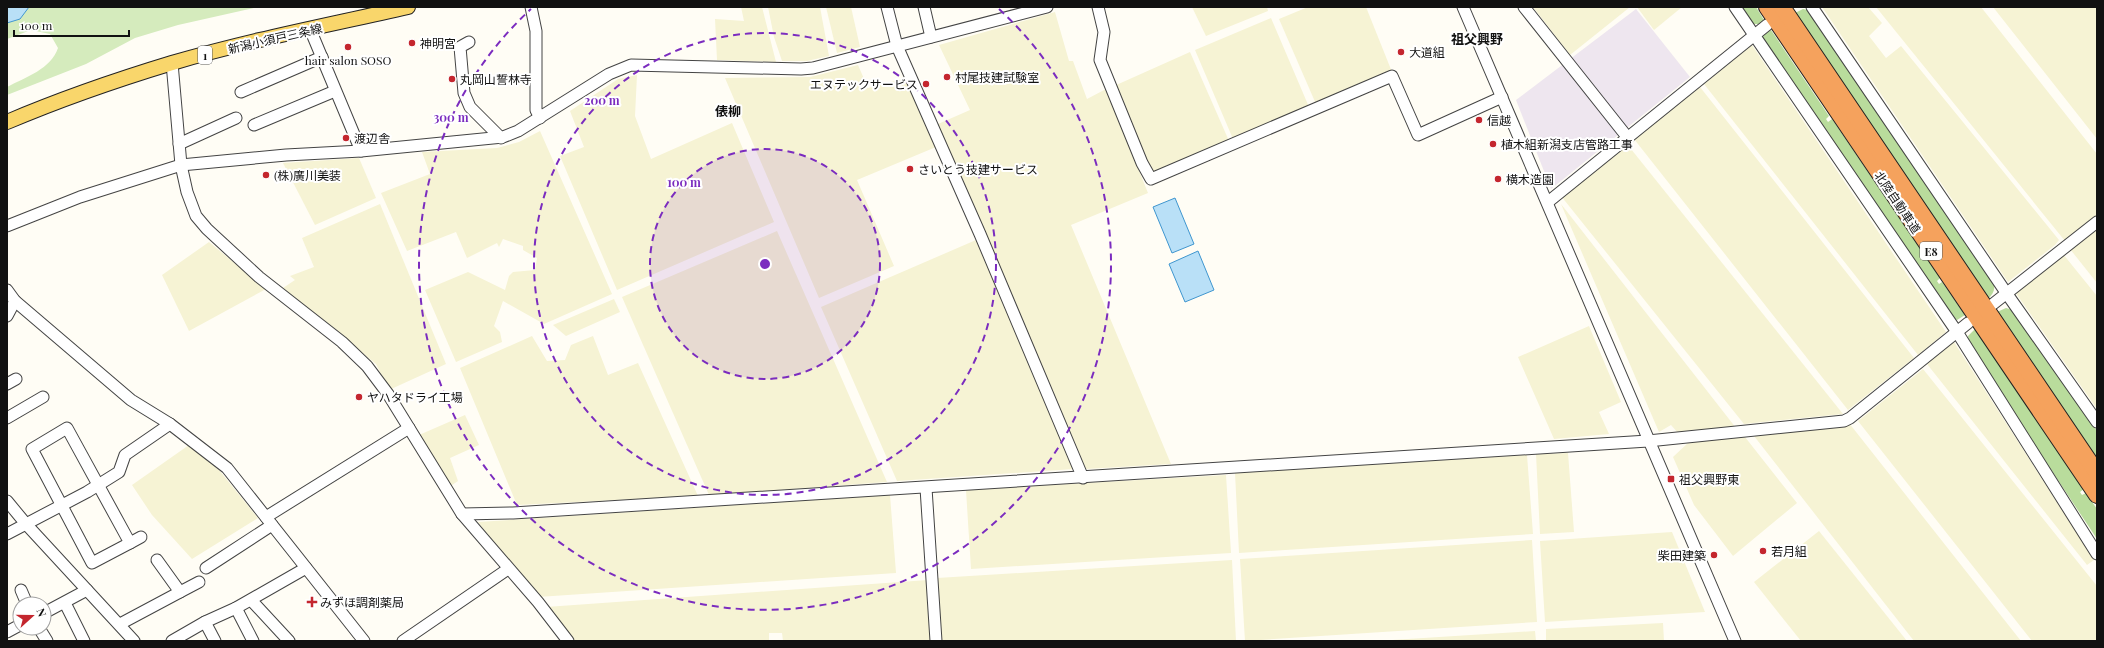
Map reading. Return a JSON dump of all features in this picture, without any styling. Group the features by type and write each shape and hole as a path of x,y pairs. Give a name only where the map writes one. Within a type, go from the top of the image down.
{"highway":[{"name":"北陸自動車道","path":"1767,7 2097,495"},
{"name":"北陸自動車道","path":"1782,7 2097,473"}],"main road":[{"name":"新潟小須戸三条線","path":"7,122 55,102 172,63 310,29 408,7"}],"street":[{"path":"531,7 536,31 536,110 540,118"},
{"path":"887,7 897,46 980,234 1083,478"},
{"path":"924,7 931,37"},
{"path":"7,226 80,197 181,165 286,155 361,151 500,138 511,135 540,118 609,74 631,65 801,69 1047,7"},
{"path":"1098,7 1104,32 1100,60 1150,179 1392,76 1418,135 1502,97"},
{"path":"1463,7 1548,202 1648,441 1735,641"},
{"path":"1524,7 1628,138"},
{"path":"1735,7 1957,332 2097,554"},
{"path":"1812,7 2007,294 2097,422"},
{"path":"1548,202 1767,25"},
{"path":"310,29 361,151"},
{"path":"469,42 460,47 464,93 470,107 500,138"},
{"path":"241,92 322,57"},
{"path":"172,63 181,165 187,192 196,216 207,229 259,276 342,342 367,366 380,382 462,514 538,602 568,641"},
{"path":"254,124 335,91"},
{"path":"179,144 236,118"},
{"path":"1993,304 2097,222"},
{"path":"7,290 15,301 131,400 170,424 227,468 364,641"},
{"path":"7,316 15,301"},
{"path":"462,514 513,513 926,488 1648,441 1844,421 1850,418 1968,323"},
{"path":"7,418 43,397"},
{"path":"7,534 61,506 119,472 125,455 170,424"},
{"path":"130,543 67,428 32,449 92,563 130,543 141,537"},
{"path":"206,568 269,521 409,428"},
{"path":"926,488 936,641"},
{"path":"7,501 26,524 120,624 134,641"},
{"path":"158,560 180,592"},
{"path":"172,641 205,622 252,600 306,568"},
{"path":"403,641 508,569"},
{"path":"120,624 199,582"},
{"path":"21,590 24,596"},
{"path":"52,609 87,590"},
{"path":"252,600 289,641"},
{"path":"65,603 84,641"},
{"path":"236,608 253,641"},
{"path":"205,622 215,641"}],"shaded area":[{"path":"741,7 762,7 776,62 717,60 715,19 744,21"},
{"path":"768,7 820,7 829,56 807,61 782,61 774,37"},
{"path":"826,7 851,7 860,47 837,53"},
{"path":"1192,7 1267,7 1268,11 1206,36"},
{"path":"1308,7 1366,7 1392,72 1316,104 1279,19"},
{"path":"1533,7 1630,7 1570,55"},
{"path":"1637,7 1682,7 1654,30"},
{"path":"1822,7 1868,7 1882,23 1869,36 1886,58 1901,46 2059,240 2055,245 2008,282"},
{"path":"1876,7 1981,7 2097,154 2097,217 2065,241"},
{"path":"1993,7 2097,7 2097,139"},
{"path":"1636,9 1690,77 1551,189 1516,100"},
{"path":"1055,12 1069,61 1073,61 1087,99 1106,89 1148,193 1071,225 1171,464 1086,469 938,124 970,110 939,45"},
{"path":"1271,18 1309,107 1233,139 1195,50"},
{"path":"1752,45 1946,332 1918,355 1704,84"},
{"path":"1190,52 1229,141 1151,174 1114,86"},
{"path":"858,65 868,88 906,78 936,147 857,180 894,266 819,298 725,78 810,77"},
{"path":"637,75 635,116 651,159 732,123 774,222 617,290 560,156 584,147 570,111 618,79"},
{"path":"1700,87 1914,358 1848,410 1634,139"},
{"path":"540,131 612,294 544,324 503,301 494,326 500,332 502,342 456,362 425,290 468,272 505,290 509,276 513,272 535,270 537,258 523,250 523,246 503,239 499,247 497,243 467,258 456,232 407,251 381,193 430,174 422,152 497,148 519,142"},
{"path":"1627,144 1843,414 1744,424 1561,196"},
{"path":"359,158 376,198 315,225 283,163"},
{"path":"380,204 446,364 389,390 376,364 283,288 295,280 290,276 314,267 302,238"},
{"path":"1561,204 1736,428 1679,434 1671,425 1659,432"},
{"path":"2097,227 2097,283 2070,249"},
{"path":"777,231 887,482 709,495 622,297"},
{"path":"976,240 1074,469 897,481 821,307"},
{"path":"209,242 266,289 189,331 162,275"},
{"path":"2063,254 2097,296 2097,409 2015,292"},
{"path":"614,299 620,312 566,336 553,325"},
{"path":"1589,326 1621,402 1599,412 1609,434 1554,439 1518,357"},
{"path":"532,336 547,361 565,360 571,345 593,336 608,375 638,363 698,496 517,505 460,368"},
{"path":"1954,342 2094,560 2087,565 1927,364"},
{"path":"1923,369 2097,586 2097,641 2032,641 1858,421"},
{"path":"465,415 479,445 450,458 458,481 449,487 419,435"},
{"path":"1849,423 2021,641 1914,641 1754,436"},
{"path":"1745,437 1797,503 1733,556 1694,505 1673,457 1689,442"},
{"path":"189,445 219,470 258,518 192,559 152,515 132,485"},
{"path":"1568,453 1574,532 1540,534 1536,454"},
{"path":"1527,455 1533,534 1239,553 1235,473"},
{"path":"1226,475 1231,553 971,569 966,490"},
{"path":"890,495 896,573 538,597 490,539 478,522"},
{"path":"1819,531 1907,641 1801,641 1754,582"},
{"path":"1672,532 1705,612 1545,622 1540,541"},
{"path":"1532,540 1537,622 1245,641 1240,559"},
{"path":"1232,560 1236,641 941,641 937,578"},
{"path":"928,580 930,641 783,641 782,633 769,633 769,641 575,641 546,607"},
{"path":"1663,623 1664,641 1546,641 1546,629"},
{"path":"1535,631 1536,641 1376,641"}],"green space":[{"path":"29,7 258,7 178,25 135,38 86,64 7,95 7,87 30,76 44,67 50,62 58,48 50,34 31,30 7,39 7,23 20,19"},
{"path":"1739,7 1756,7 1764,20 1759,24 1753,24"},
{"path":"1803,9 1808,10 1993,283 1994,291 1988,299 1795,13"},
{"path":"1771,30 1829,116 1826,119 1828,122 1832,119 1940,278 1937,281 1939,284 1942,282 1965,315 1957,320 1952,317 1762,39 1764,35"},
{"path":"2006,308 2013,310 2097,431 2097,459 1997,312"},
{"path":"1975,329 2084,489 2080,492 2082,495 2086,493 2097,509 2097,539 1969,346 1968,336"}],"water":[{"path":"7,7 29,7 20,19 7,23"},
{"path":"1175,198 1194,244 1172,253 1153,207"},
{"path":"1198,251 1214,290 1185,302 1169,264"}],"place":[{"name":"神明宮","path":"412,43"},
{"name":"hair salon SOSO","path":"348,47"},
{"name":"大道組","path":"1401,52"},
{"name":"村尾技建試験室","path":"947,77"},
{"name":"丸岡山誓林寺","path":"452,79"},
{"name":"エヌテックサービス","path":"926,84"},
{"name":"信越","path":"1479,120"},
{"name":"渡辺舎","path":"346,138"},
{"name":"植木組新潟支店管路工事","path":"1493,144"},
{"name":"さいとう技建サービス","path":"910,169"},
{"name":"(株)廣川美装","path":"266,175"},
{"name":"横木造園","path":"1498,179"},
{"name":"ヤハタドライ工場","path":"359,397"},
{"name":"祖父興野東","path":"1671,479"},
{"name":"若月組","path":"1763,551"},
{"name":"柴田建築","path":"1714,555"},
{"name":"みずほ調剤薬局","path":"312,602"}],"district":[{"name":"祖父興野","path":"1477,38"},
{"name":"俵柳","path":"728,110"}]}
